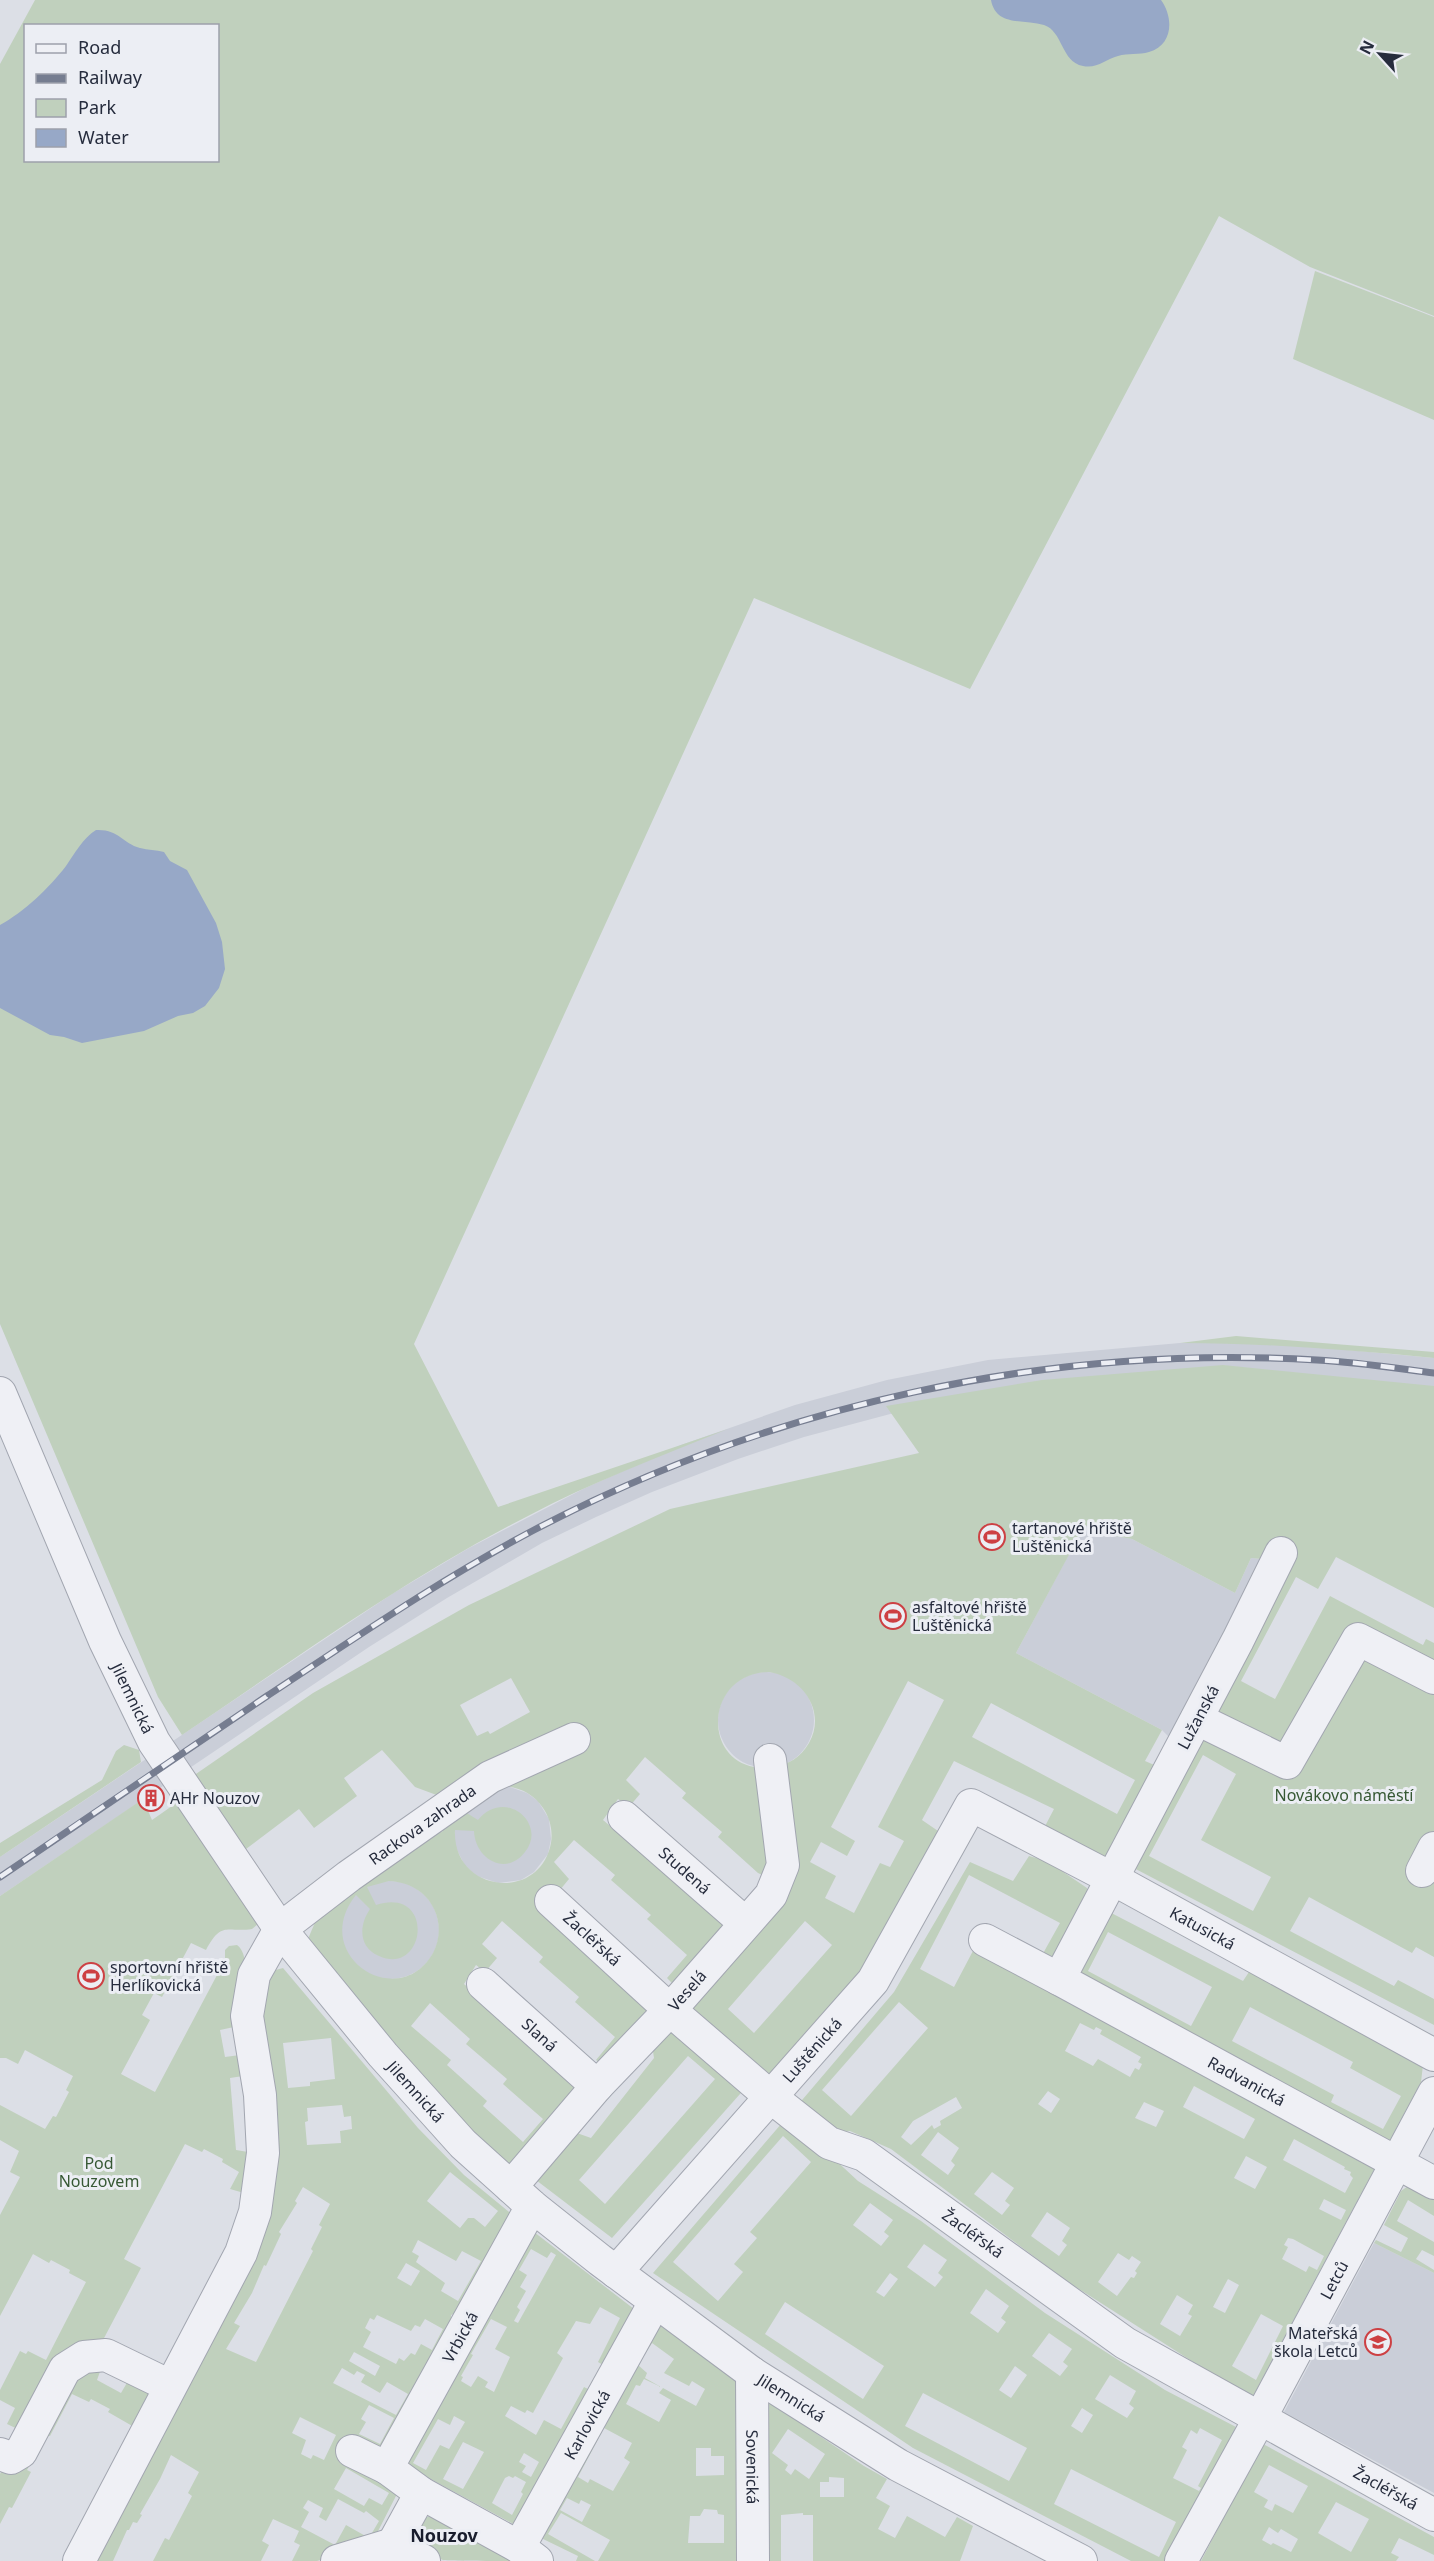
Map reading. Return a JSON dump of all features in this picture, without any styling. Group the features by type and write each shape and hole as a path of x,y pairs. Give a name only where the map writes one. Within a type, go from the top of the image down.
{"street":[{"name":"Jilemnická","path":"0,1393 132,1702 154,1742 280,1929 382,2055 463,2144 521,2197 655,2302 753,2373 897,2465 1081,2561"},
{"name":"Lužanská","path":"1113,1879 1281,1553"},
{"path":"1197,1719 1287,1763 1358,1639 1434,1678"},
{"name":"Rackova zahrada","path":"280,1929 349,1876 490,1777 574,1739"},
{"name":"Veselá","path":"521,2197 597,2086 670,2010 771,1895 783,1865 770,1760"},
{"name":"Katusická","path":"970,1805 1113,1879 1434,2055"},
{"name":"Luštěnická","path":"616,2272 873,1982 970,1805"},
{"name":"Studená","path":"624,1817 745,1923"},
{"path":"1059,1979 1113,1879"},
{"name":"Žacléřská","path":"551,1901 670,2010 772,2098 830,2143 864,2155 873,2161 1125,2343 1434,2515"},
{"path":"79,2561 241,2253 255,2212 263,2153 260,2095 247,2016 254,1975 280,1929"},
{"name":"Radvanická","path":"985,1940 1434,2183"},
{"name":"Slaná","path":"483,1984 597,2086"},
{"name":"Letců","path":"1180,2561 1398,2164 1434,2093"},
{"name":"Vrbická","path":"387,2468 521,2197"},
{"name":"Karlovická","path":"528,2554 655,2302"},
{"path":"0,2454 11,2458 21,2452 65,2369 84,2357 105,2355 170,2386"},
{"name":"Sovenická","path":"753,2373 753,2561"},
{"path":"352,2451 387,2468 420,2493 528,2554"},
{"path":"337,2561 393,2544 420,2493"},
{"path":"393,2544 423,2561"}],"shaded area":[{"path":"1180,1343 1245,1343 1316,1347 1434,1358 1434,1389 894,1413 804,1437 738,1459 652,1492 596,1517 542,1543 447,1598 369,1647 0,1896 0,1857 392,1594 469,1548 583,1489 681,1445 795,1405 887,1380 988,1360"},
{"path":"1085,1524 1103,1534 1132,1539 1235,1593 1251,1558 1273,1560 1172,1740 1162,1730 1016,1653"},
{"path":"766,1672 784,1675 800,1686 811,1702 814,1720 811,1738 800,1754 784,1765 766,1768 748,1765 732,1754 721,1738 718,1720 721,1702 732,1686 748,1675"},
{"path":"507,1786 527,1793 538,1801 549,1819 551,1839 548,1854 534,1872 521,1880 498,1883 477,1876 465,1866 455,1846 455,1830 462,1810"},
{"path":"390,1881 409,1885 424,1896 435,1911 439,1930 435,1949 424,1964 409,1975 390,1979 371,1975 356,1964 345,1949 341,1930 345,1911 356,1896 371,1885"},
{"name":"Mateřská škola Letců","path":"1374,2243 1434,2273 1434,2493 1284,2412"}],"green space":[{"path":"35,0 1434,0 1434,316 1310,267 1219,216 970,689 754,598 414,1344 498,1507 728,1429 577,1492 483,1540 395,1592 182,1735 158,1697 0,1324 0,64"},
{"path":"1315,271 1434,317 1434,420 1293,359"},
{"path":"1236,1336 1434,1352 1434,1358 1244,1344 1180,1343"},
{"name":"Novákovo náměstí","path":"1223,1365 1434,1386 1434,1608 1336,1557 1318,1589 1296,1577 1241,1681 1275,1699 1330,1596 1423,1645 1426,1639 1434,1643 1434,1957 1416,1947 1412,1953 1309,1897 1290,1931 1394,1986 1398,1980 1434,1999 1434,2025 1128,1865 1273,1560 1251,1558 1235,1593 1132,1539 1103,1534 1085,1525 1016,1653 1162,1730 1145,1761 1159,1767 1108,1863 1043,1830 1054,1809 954,1761 922,1820 941,1833 881,1953 768,2076 691,2008 783,1884 758,1873 718,1837 722,1832 682,1798 686,1793 645,1757 626,1780 640,1794 629,1807 618,1799 603,1820 726,1923 672,1983 667,1978 687,1955 647,1919 651,1915 611,1880 615,1875 574,1840 554,1862 569,1879 545,1908 650,2006 602,2064 596,2060 615,2037 575,2002 579,1997 539,1962 543,1957 502,1921 482,1944 497,1958 485,1972 476,1965 464,1984 583,2088 508,2171 430,2092 305,1946 316,1920 423,1835 442,1832 458,1803 415,1787 382,1750 344,1778 357,1796 314,1828 299,1809 242,1852 193,1776 313,1693 469,1605 670,1509 919,1453 886,1406 1042,1380","holes":["769,1672 781,1675 801,1688 813,1708 815,1719 814,1731 802,1753 789,1762 765,1767 754,1767 737,1760 725,1748 719,1733 718,1716 723,1700 733,1686 748,1676","511,1678 530,1712 490,1734 488,1731 477,1736 460,1705","908,1681 944,1700 878,1827 904,1841 890,1867 880,1863 854,1913 825,1898 836,1876 810,1862 821,1842 847,1856 855,1841 831,1827","991,1703 1135,1780 1117,1814 972,1737","1203,1755 1236,1774 1201,1840 1271,1877 1253,1911 1149,1856","499,1786 512,1787 529,1794 543,1808 552,1834 544,1862 531,1875 515,1882 498,1883 481,1878 467,1867 458,1851 455,1830 474,1831 480,1850 486,1857 501,1864 509,1863 525,1852 531,1841 531,1831 527,1821 511,1808 500,1807 489,1811 478,1820 462,1810","389,1881 403,1883 416,1889 431,1903 438,1920 438,1937 433,1953 418,1970 399,1978 381,1977 363,1969 350,1956 343,1938 344,1917 356,1895 370,1909 366,1915 362,1935 372,1952 395,1959 407,1954 415,1944 418,1931 416,1918 408,1908 395,1903 376,1905 367,1887","805,1921 832,1945 754,2033 728,2009","430,2003 470,2039 466,2044 507,2079 503,2084 543,2119 523,2142 483,2106 487,2101 447,2065 451,2060 411,2026"]},
{"path":"124,1745 139,1750 141,1762 0,1857 0,1843 102,1780 116,1751"},
{"name":"Pod Nouzovem","path":"143,1799 152,1820 182,1799 258,1924 252,1929 221,1931 206,1950 191,1943 162,1997 154,1993 142,2015 150,2020 121,2074 155,2092 225,1960 225,1950 229,1946 237,1945 245,1960 244,1983 234,2027 220,2030 225,2057 240,2055 243,2076 230,2078 236,2150 248,2152 244,2193 230,2189 239,2172 222,2162 223,2159 204,2149 202,2152 185,2144 124,2259 141,2268 103,2340 22,2431 7,2424 15,2408 0,2400 0,2390 20,2351 26,2354 28,2351 46,2360 86,2282 69,2273 70,2270 51,2260 49,2263 33,2254 0,2316 0,2215 20,2177 10,2172 19,2151 0,2140 0,2105 45,2129 53,2116 56,2117 69,2092 66,2090 73,2076 25,2050 18,2064 6,2058 0,2058 0,1896"},
{"path":"1029,1856 1047,1861 1087,1888 1090,1902 1243,1981 1251,1969 1423,2065 1421,2082 1253,2396 1198,2365 1068,2282 891,2149 850,2131 831,2135 797,2106 894,1992 970,1862 1013,1881","holes":["969,1875 1060,1923 1041,1957 985,1928 954,1987 920,1969","1108,1932 1212,1987 1191,2026 1088,1971","899,2002 928,2028 851,2116 822,2090","1250,2007 1353,2062 1350,2068 1401,2096 1383,2129 1331,2102 1334,2095 1232,2041","1080,2023 1094,2030 1096,2027 1102,2030 1100,2034 1141,2057 1138,2062 1142,2064 1139,2070 1135,2068 1130,2077 1098,2059 1093,2066 1065,2051","1194,2086 1255,2119 1244,2139 1183,2107","1048,2091 1060,2099 1051,2113 1038,2104","956,2097 962,2108 940,2121 941,2125 934,2129 932,2125 911,2145 901,2137 913,2121","1144,2102 1164,2111 1156,2127 1135,2118","938,2132 959,2148 951,2161 955,2165 948,2175 921,2155","1294,2139 1345,2167 1344,2169 1351,2172 1350,2175 1353,2178 1345,2193 1283,2160","1246,2156 1267,2167 1255,2189 1234,2178","992,2172 1014,2188 1005,2201 1010,2205 1002,2215 974,2194","1324,2199 1346,2210 1341,2220 1319,2209","1047,2212 1070,2228 1062,2241 1067,2245 1059,2256 1031,2236","1288,2238 1324,2256 1317,2270 1309,2266 1306,2272 1282,2259 1288,2247 1284,2245","1118,2253 1129,2260 1132,2256 1141,2262 1135,2271 1137,2273 1134,2278 1131,2277 1117,2296 1098,2282","1228,2279 1239,2285 1225,2313 1213,2307","1177,2295 1193,2305 1188,2314 1192,2316 1180,2336 1160,2324","1261,2314 1283,2326 1256,2380 1232,2366"]},
{"path":"283,1968 418,2128 464,2175 514,2216 458,2312 451,2315 452,2324 384,2453 399,2490 372,2543 317,2561 292,2561 300,2545 294,2542 299,2531 273,2519 262,2541 269,2545 261,2561 153,2561 165,2538 169,2540 192,2496 188,2493 199,2472 171,2455 140,2514 142,2515 137,2523 133,2522 127,2530 113,2561 91,2561 254,2249 262,1985 272,1971","holes":["331,2038 335,2079 310,2082 310,2086 288,2088 283,2043","342,2105 344,2117 351,2116 352,2129 340,2131 341,2143 307,2145 305,2122 308,2121 307,2108","450,2172 498,2211 485,2227 474,2218 468,2218 460,2228 427,2201","303,2187 330,2204 319,2225 322,2227 311,2249 313,2251 256,2362 226,2349 240,2326 234,2323 252,2293 264,2265 266,2266 281,2234 279,2232 297,2203 295,2201","418,2240 456,2261 462,2251 481,2261 458,2301 441,2291 445,2283 416,2262 419,2256 412,2252","406,2263 420,2271 411,2286 397,2278","377,2315 411,2331 415,2325 420,2327 425,2319 443,2329 432,2350 421,2344 415,2355 411,2353 404,2361 399,2358 396,2364 363,2347 371,2332 365,2328 370,2318 374,2320","354,2352 380,2366 375,2376 349,2361","342,2368 354,2375 357,2371 365,2375 361,2382 380,2393 387,2382 408,2394 396,2415 333,2383","369,2405 394,2418 380,2444 359,2434 366,2422 361,2419","300,2417 336,2435 324,2460 313,2455 311,2459 301,2454 306,2440 292,2433","346,2468 389,2493 382,2505 369,2498 364,2506 334,2489","338,2499 364,2513 366,2511 379,2521 369,2538 346,2525 335,2545 301,2527 309,2512 303,2508 308,2500 323,2508 319,2517 326,2521"]},
{"path":"667,2022 748,2085 612,2238 532,2177 574,2132 591,2138 654,2058 651,2038","holes":["688,2056 715,2079 605,2204 579,2180"]},
{"path":"788,2116 858,2181 921,2221 1045,2313 1165,2390 1236,2427 1168,2561 1131,2561 913,2448 653,2273","holes":["783,2136 811,2162 750,2232 757,2238 734,2264 743,2272 718,2301 673,2262","870,2203 893,2220 884,2232 889,2236 881,2246 853,2225","924,2244 947,2260 938,2273 943,2277 935,2287 907,2267","890,2273 898,2279 884,2297 876,2292","986,2289 1009,2306 1001,2318 1006,2322 998,2333 970,2313","785,2302 884,2366 863,2399 765,2334","1049,2333 1072,2349 1063,2362 1068,2366 1060,2376 1032,2356","1015,2366 1027,2375 1011,2398 999,2390","1110,2375 1136,2391 1129,2404 1134,2408 1127,2418 1095,2399","923,2393 1027,2448 1009,2481 905,2426","1082,2408 1093,2415 1082,2433 1071,2426","1200,2428 1222,2440 1198,2486 1201,2488 1199,2491 1173,2478 1187,2450 1182,2447 1191,2430 1197,2434","1071,2469 1176,2522 1159,2557 1054,2504"]},
{"path":"1411,2184 1434,2196 1434,2216 1408,2200 1397,2221 1434,2242 1434,2256 1422,2250 1416,2259 1434,2270 1434,2273 1374,2243 1376,2240 1401,2252 1408,2238 1384,2225 1401,2191"},
{"path":"534,2232 634,2309 603,2365 598,2362 620,2318 600,2307 590,2324 576,2321 557,2353 563,2358 533,2413 527,2410 525,2413 511,2406 505,2416 536,2435 544,2420 561,2429 584,2387 590,2390 517,2526 405,2465","holes":["531,2249 547,2258 551,2252 556,2255 518,2323 514,2321 520,2310 517,2307 526,2291 520,2287 527,2275 519,2270","491,2319 507,2327 495,2349 510,2357 494,2392 485,2387 488,2382 478,2376 471,2387 461,2381 463,2377 461,2376 473,2355 471,2354","454,2416 465,2422 449,2449 440,2445 426,2470 413,2463 438,2419 450,2425","463,2442 484,2452 463,2489 443,2479","524,2453 539,2462 531,2477 522,2472 526,2466 519,2462","515,2476 526,2482 521,2492 523,2494 512,2515 492,2503 505,2478"]},
{"path":"658,2324 739,2382 739,2561 598,2561 610,2540 561,2513 548,2534 595,2561 576,2561 578,2556 539,2537","holes":["652,2343 674,2359 664,2373 689,2386 692,2381 705,2389 696,2406 663,2388 659,2393 671,2400 659,2422 626,2404 636,2385 640,2386 644,2379 661,2387 645,2378 647,2373 638,2365","604,2428 632,2443 624,2458 630,2462 613,2491 590,2479 588,2483 578,2477","696,2448 711,2448 711,2456 724,2456 724,2475 696,2476","567,2498 579,2504 581,2500 591,2505 582,2522 560,2510","704,2509 717,2510 718,2514 724,2515 724,2543 688,2543 690,2516 700,2516"]},
{"path":"102,2366 97,2380 121,2393 128,2381 144,2388 149,2394 134,2427 108,2412 110,2409 91,2399 89,2402 72,2394 50,2436 46,2435 27,2470 31,2472 12,2508 9,2507 0,2524 0,2474 2,2470 65,2382"},
{"path":"768,2401 887,2479 876,2498 890,2506 878,2529 895,2538 907,2516 945,2537 957,2517 973,2526 960,2561 813,2561 813,2515 803,2515 803,2513 781,2515 781,2561 768,2561","holes":["788,2429 825,2454 809,2479 795,2469 791,2475 785,2470 788,2465 772,2453","829,2477 844,2478 844,2497 820,2497 820,2482 829,2482"]},
{"path":"1265,2445 1434,2537 1434,2555 1399,2538 1391,2553 1399,2557 1396,2561 1201,2561 1261,2446","holes":["1269,2465 1308,2486 1293,2513 1275,2504 1272,2511 1264,2507 1268,2500 1254,2492","1336,2502 1369,2519 1351,2552 1318,2533","1269,2527 1278,2533 1281,2529 1298,2539 1291,2552 1262,2540"]},
{"path":"435,2513 524,2561 443,2560 438,2558 425,2548 416,2529 422,2520"}],"water":[{"path":"991,0 1161,0 1168,15 1169,30 1163,43 1149,52 1122,55 1088,67 1070,59 1050,28 1036,23 1005,18 994,9"},
{"path":"96,830 115,834 140,848 164,852 170,861 187,870 216,923 222,942 225,969 219,988 205,1006 193,1013 178,1016 144,1031 82,1043 50,1035 0,1008 0,925 44,891 66,866 83,841"}],"railway":[{"path":"0,1877 267,1696 465,1568 534,1530 625,1486 719,1448 816,1417 914,1392 1014,1374 1114,1362 1216,1358 1317,1360 1434,1373"}],"place":[{"name":"tartanové hřiště Luštěnická","path":"992,1537"},
{"name":"asfaltové hřiště Luštěnická","path":"893,1616"},
{"name":"AHr Nouzov","path":"151,1798"},
{"name":"sportovní hřiště Herlíkovická","path":"91,1976"},
{"name":"Mateřská škola Letců","path":"1378,2342"}],"district":[{"name":"Nouzov","path":"444,2536"}]}
